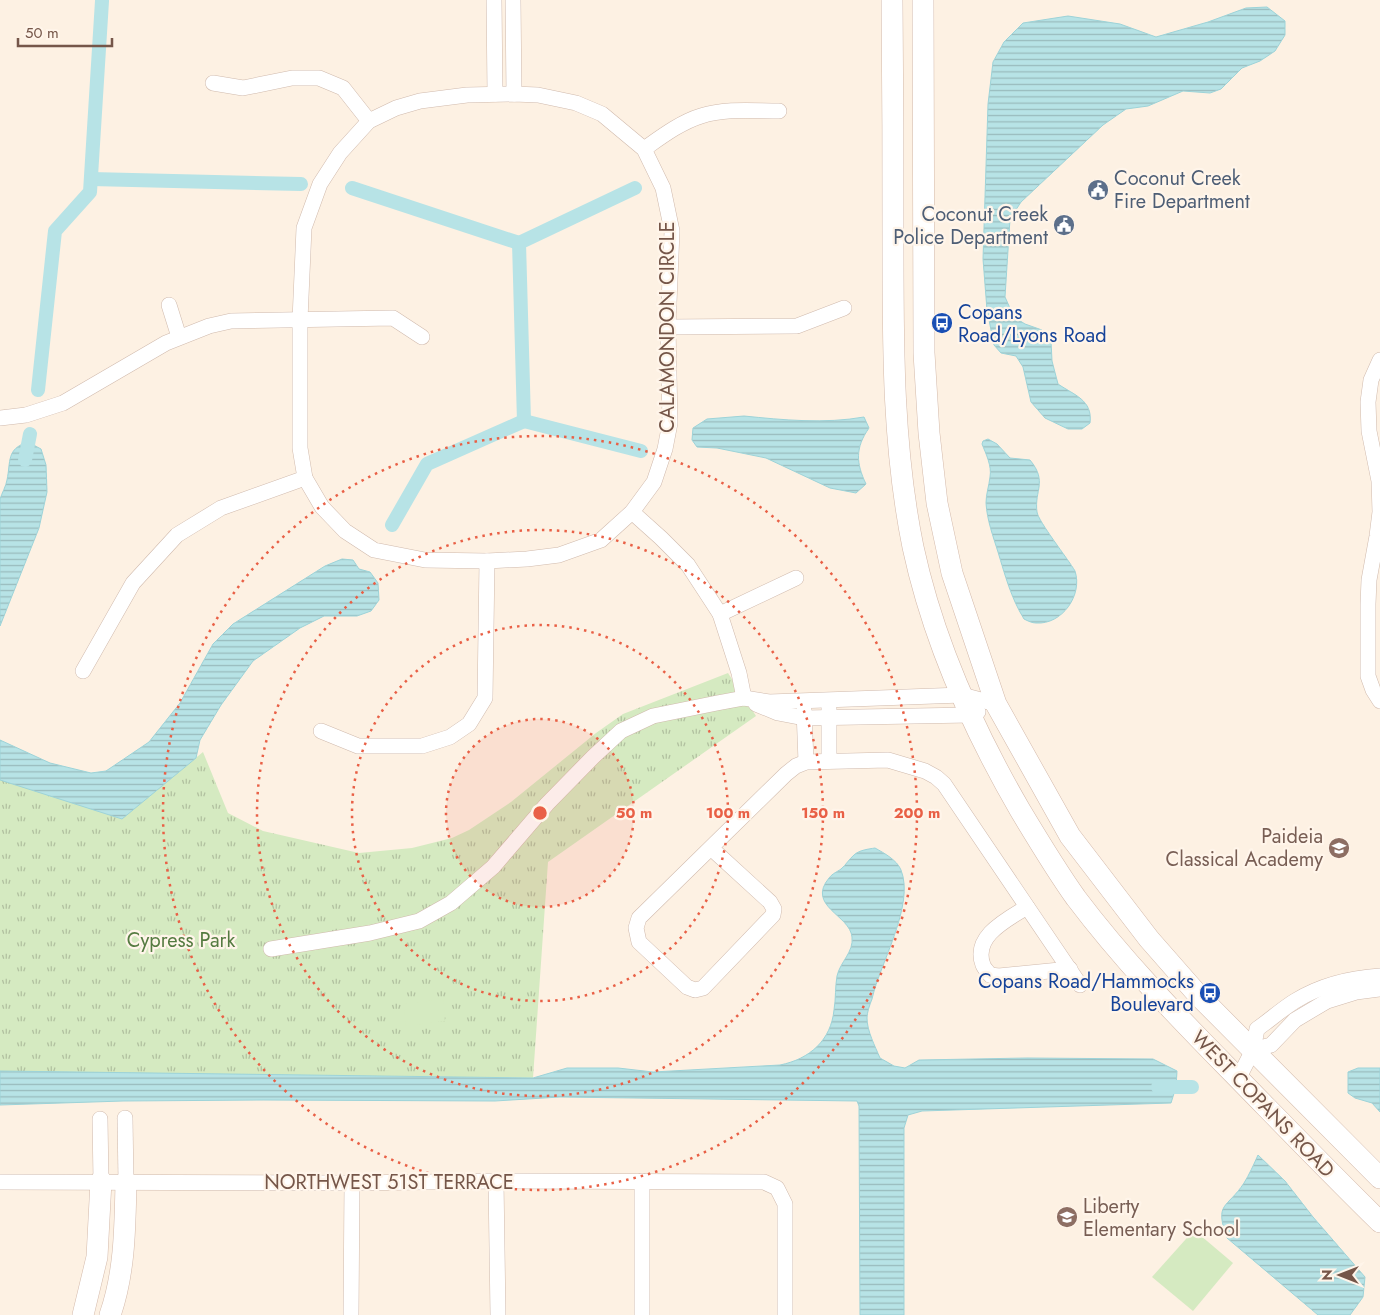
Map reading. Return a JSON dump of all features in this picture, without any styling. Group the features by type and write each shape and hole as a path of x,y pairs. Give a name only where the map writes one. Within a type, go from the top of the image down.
{"main road":[{"name":"WEST COPANS ROAD","path":"892,0 894,128 893,352 898,440 914,548 942,646 970,715 1002,779 1037,839 1076,897 1127,960 1179,1018 1380,1222"},
{"name":"WEST COPANS ROAD","path":"924,0 924,353 929,434 937,503 952,573 996,704 1070,836 1149,939 1199,996 1380,1178"},
{"path":"84,1315 97,1257 101,1181"},
{"path":"110,1315 122,1264 125,1238 126,1182"}],"street":[{"path":"494,0 495,94"},
{"path":"513,0 514,94"},
{"path":"213,83 243,88 292,78 319,78 343,88 369,121"},
{"name":"CALAMONDON CIRCLE","path":"514,94 538,95 576,103 602,114 644,149 663,188 672,231 668,327 670,423 665,449 654,482 632,512 601,540 559,555 487,561 425,560 374,550 345,531 322,507 305,478 300,448 300,320 304,228 320,184 340,153 369,121 396,108 420,100 466,95 514,94"},
{"path":"644,149 670,131 700,116 723,111 779,111"},
{"path":"169,305 179,338"},
{"path":"668,327 797,326 844,308"},
{"path":"0,418 26,415 63,403 166,343 209,326 231,321 393,318 422,337"},
{"path":"1380,360 1371,380 1368,402 1369,431 1379,480 1380,512 1369,580 1368,676 1380,702"},
{"path":"83,671 133,583 177,536 221,508 305,478"},
{"path":"632,512 688,565 720,614 739,673 744,698"},
{"path":"321,731 358,746 422,746 450,737 469,724 485,698 487,561"},
{"path":"720,614 796,578"},
{"path":"271,949 370,933 419,921 451,903 493,866 547,804 621,731 653,716 744,698 769,702 962,695 996,704"},
{"path":"744,698 778,713 804,718 970,715 996,704"},
{"path":"804,700 806,762"},
{"path":"829,700 829,761"},
{"path":"711,848 770,902 774,909 773,915 704,988 695,990 687,987 639,942 636,928 639,918 786,774 796,766 806,762 888,760 936,776 944,784 1080,985"},
{"path":"1027,907 994,928 987,937 982,951 983,965 990,975 999,976 1070,969"},
{"path":"1238,1079 1254,1050 1258,1029 1294,1001 1345,980 1380,976"},
{"path":"1254,1050 1271,1045 1295,1020 1327,1001 1356,992 1380,990"},
{"path":"125,1118 126,1182"},
{"path":"100,1119 101,1181"},
{"path":"496,1181 498,1315"},
{"path":"642,1181 642,1315"},
{"name":"NORTHWEST 51ST TERRACE","path":"0,1182 764,1182 776,1188 785,1204 785,1315"},
{"path":"351,1315 352,1183"}],"green space":[{"name":"Cypress Park","path":"728,673 756,716 548,862 533,1078 0,1072 0,777 122,818 203,752 228,813 263,831 359,853 412,848 452,838 469,830 511,802 596,733 623,714"},
{"path":"443,999 445,1021 406,1026 404,1004"},
{"path":"1194,1230 1233,1263 1193,1311 1152,1277"}],"water":[{"path":"1267,7 1285,21 1285,35 1275,51 1260,61 1242,68 1221,89 1210,93 1183,91 1148,106 1126,109 1103,125 1021,202 1010,219 1005,297 1014,317 1025,324 1042,330 1051,341 1052,361 1058,384 1085,403 1089,409 1090,423 1082,429 1068,429 1045,418 1031,402 1023,367 1016,356 1001,353 994,345 987,310 983,259 988,104 993,62 1004,42 1023,23 1068,16 1120,24 1156,37 1208,22 1246,8"},
{"path":"744,416 819,421 864,417 869,428 861,442 858,456 860,469 866,484 856,493 830,488 766,458 717,448 697,447 692,440 693,428 707,419"},
{"path":"988,439 997,444 1010,458 1030,460 1038,474 1039,480 1037,512 1039,517 1075,571 1077,580 1073,599 1062,614 1054,619 1034,623 1024,619 1012,595 990,528 987,509 986,500 990,469 982,444 983,441"},
{"path":"28,442 41,449 46,465 47,492 39,528 0,626 0,499 6,482 11,456 16,448"},
{"path":"342,559 353,560 359,569 370,572 378,583 379,600 371,611 357,616 324,616 300,628 253,661 221,705 200,740 196,758 122,819 0,780 0,740 50,763 91,773 106,771 149,742 180,703 213,644 233,624 325,566"},
{"path":"875,848 897,863 901,870 904,884 904,900 900,917 867,1016 870,1033 880,1058 894,1066 905,1068 919,1060 1027,1058 1153,1059 1177,1071 1176,1087 1171,1103 922,1111 908,1115 904,1128 904,1315 860,1315 859,1106 857,1101 560,1097 495,1101 123,1101 0,1105 0,1071 533,1078 567,1068 618,1068 653,1072 780,1065 791,1062 809,1053 824,1039 829,1030 834,1010 837,976 852,942 849,929 826,903 823,896 823,888 830,876 843,867 856,853"},
{"path":"1358,1068 1380,1068 1380,1112 1372,1103 1355,1098 1348,1093 1348,1072"},
{"path":"1258,1155 1285,1181 1313,1217 1365,1277 1363,1297 1350,1315 1318,1315 1227,1238 1223,1226 1222,1212 1244,1183"}],"waterway":[{"path":"38,390 55,231 90,192 102,1"},
{"path":"91,179 301,184"},
{"path":"352,188 519,243"},
{"path":"392,525 427,464 524,421 519,243 635,188"},
{"path":"524,421 641,451"},
{"path":"25,460 30,434"},
{"path":"1158,1087 1192,1087"}],"place":[{"name":"Coconut Creek Fire Department","path":"1098,190"},
{"name":"Coconut Creek Police Department","path":"1064,225"},
{"name":"Copans Road/Lyons Road","path":"942,323"},
{"name":"Paideia Classical Academy","path":"1339,848"},
{"name":"Copans Road/Hammocks Boulevard","path":"1210,993"},
{"name":"Liberty Elementary School","path":"1067,1217"}]}
